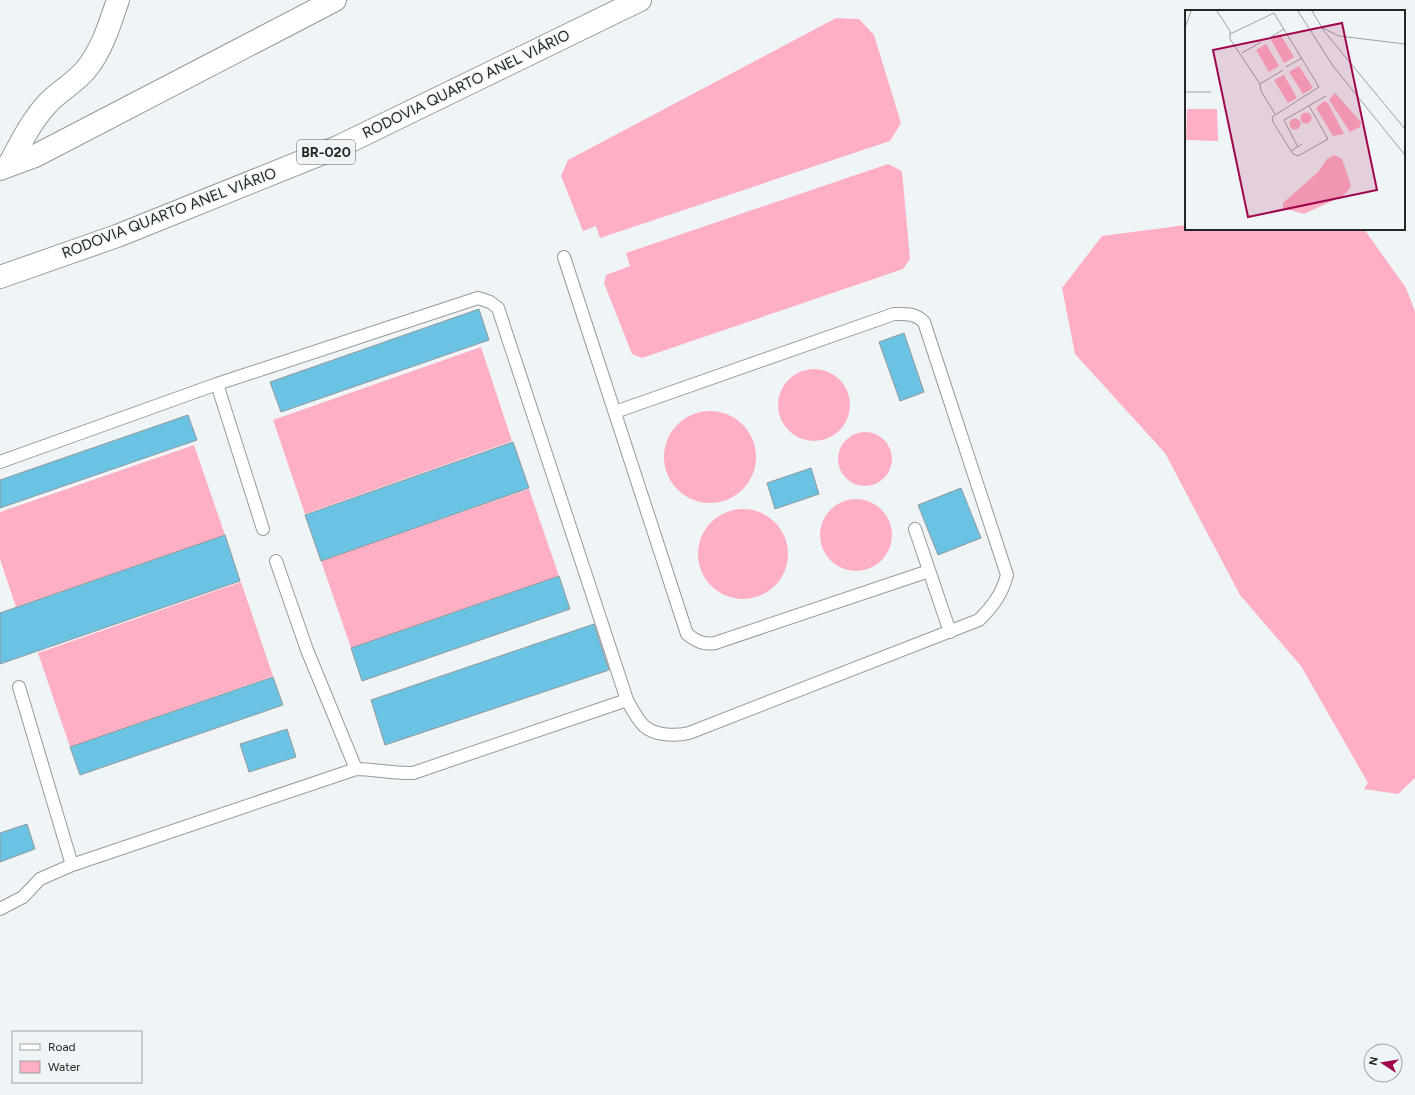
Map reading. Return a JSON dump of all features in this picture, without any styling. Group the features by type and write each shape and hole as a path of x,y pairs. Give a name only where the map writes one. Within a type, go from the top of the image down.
{"main road":[{"path":"4,167 48,103 71,85 88,67 102,44 118,0"},
{"path":"4,167 35,156 335,0"},
{"name":"RODOVIA QUARTO ANEL VIÁRIO","path":"0,277 117,236 338,147 640,0"}],"lane":[{"path":"564,257 687,634 697,641 708,644 715,643 929,571"},
{"path":"0,462 217,384 478,298 490,302 498,308 627,700 645,727 661,733 676,736 950,632 979,620 994,605 1004,589 1008,575 924,322 918,316 909,314 894,314 615,412"},
{"path":"217,384 263,529"},
{"path":"915,529 950,632"},
{"path":"276,562 307,650 356,769"},
{"path":"19,687 72,865"},
{"path":"0,909 23,897 40,879 72,865 356,769 371,769 398,774 413,774 627,700"}],"water":[{"path":"836,18 859,19 874,35 901,123 890,141 600,238 596,226 583,231 561,176 568,160"},
{"path":"888,164 902,171 910,259 903,269 642,358 632,354 604,283 606,275 630,266 626,253"},
{"path":"1185,225 1185,230 1365,230 1406,288 1415,312 1415,778 1398,794 1364,789 1368,783 1301,666 1240,595 1165,453 1075,354 1062,288 1102,236"},
{"path":"481,347 512,441 305,514 273,420"},
{"path":"814,369 834,375 844,385 850,405 844,425 834,435 814,441 794,435 784,425 778,405 784,385 794,375"},
{"path":"710,411 728,414 743,424 753,439 756,457 753,475 743,490 728,500 710,503 692,500 677,490 667,475 664,457 667,439 677,424 692,414"},
{"path":"860,432 870,432 880,436 888,444 892,454 892,464 888,474 880,482 870,486 860,486 850,482 842,474 838,464 838,454 842,444 850,436"},
{"path":"194,445 225,535 16,607 0,559 0,512"},
{"path":"529,489 559,576 351,648 321,561"},
{"path":"856,499 876,505 886,515 892,535 886,555 876,565 856,571 836,565 826,555 820,535 826,515 836,505"},
{"path":"743,509 752,510 768,517 780,529 787,545 787,563 780,579 768,591 752,598 743,599 734,598 718,591 706,579 699,563 698,554 699,545 706,529 718,517 734,510"},
{"path":"241,582 273,676 70,747 38,653"}],"building":[{"path":"479,309 489,340 281,412 270,382"},
{"path":"904,333 924,392 900,401 879,342"},
{"path":"188,415 197,440 0,508 0,480"},
{"path":"513,442 529,488 321,561 305,515"},
{"path":"811,468 819,494 775,509 767,483"},
{"path":"961,488 981,538 938,555 918,505"},
{"path":"225,535 240,581 0,664 0,613"},
{"path":"559,576 570,609 362,681 351,648"},
{"path":"594,624 609,670 385,745 371,700"},
{"path":"273,677 283,705 80,775 70,747"},
{"path":"287,729 296,757 249,772 240,744"},
{"path":"27,824 35,849 0,862 0,833"}]}
